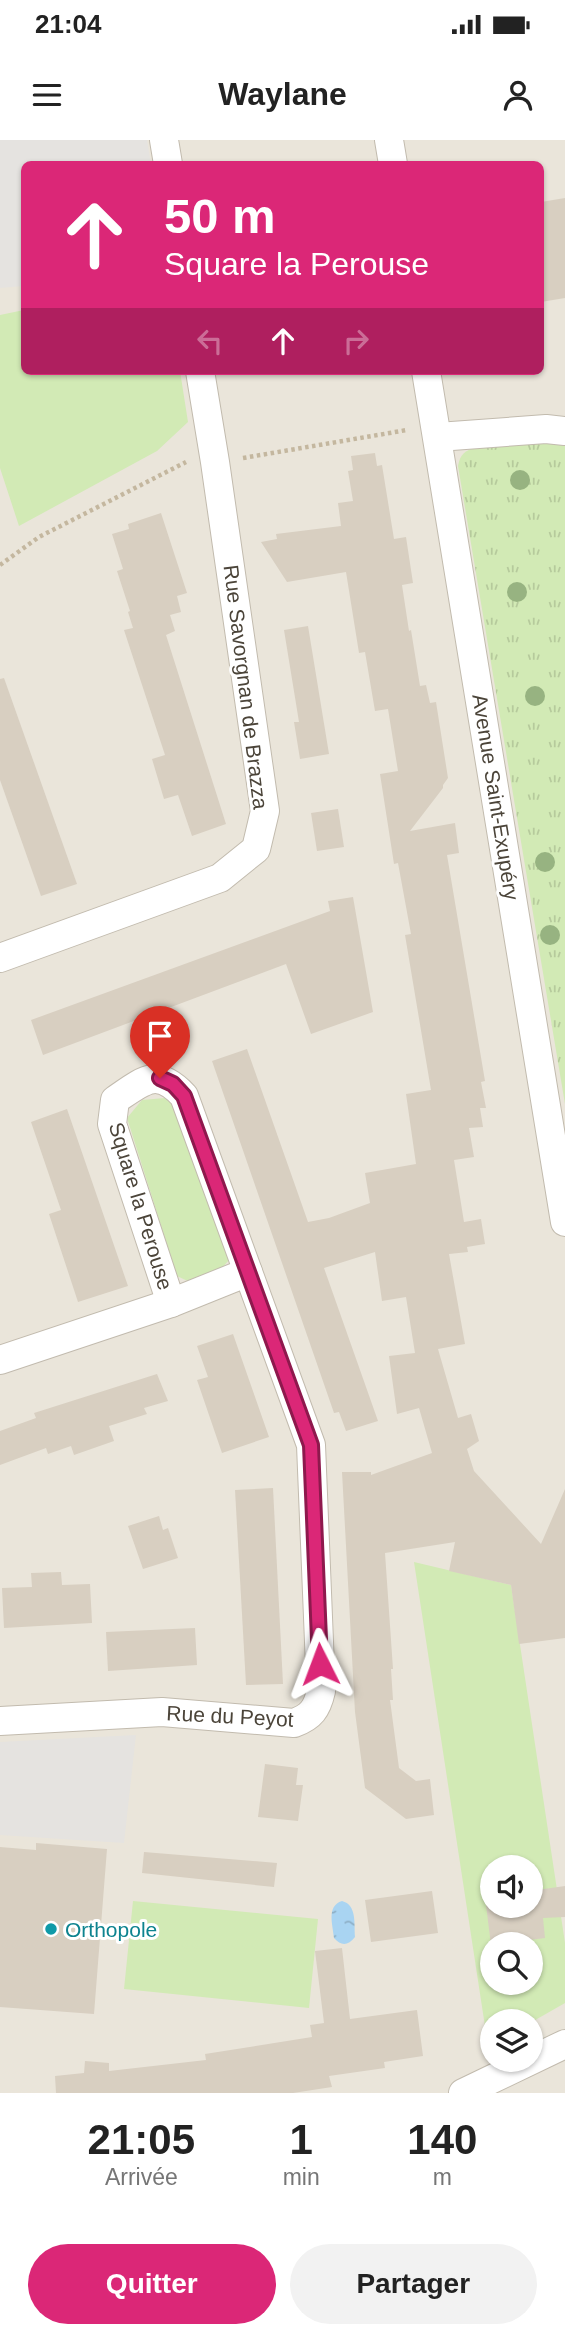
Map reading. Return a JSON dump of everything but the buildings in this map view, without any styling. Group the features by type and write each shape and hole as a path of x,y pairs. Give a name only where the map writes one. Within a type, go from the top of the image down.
{"street":[{"path":"164,140 168,161"},
{"path":"389,140 392,161"},
{"name":"Rue Savorgnan de Brazza","path":"0,958 220,878 256,849 265,811 201,375"},
{"name":"Avenue Saint-Exupéry","path":"427,375 565,1222"},
{"path":"435,425 565,431"},
{"name":"Square la Perouse","path":"171,1303 112,1124 115,1100 138,1084 160,1078 173,1084 184,1096 311,1445"},
{"path":"0,1360 171,1303 248,1272"},
{"name":"Rue du Peyot","path":"0,1721 162,1712 294,1723 309,1718 318,1705 321,1691 311,1445"},
{"path":"463,2093 565,2044"}],"path":[{"path":"0,565 39,537 190,460 215,462 435,425"}],"shaded area":[{"path":"0,140 565,140 565,2093 0,2093"},
{"path":"0,140 147,140 150,161 21,161 21,286 0,288"},
{"path":"136,1735 124,1843 0,1835 0,1742"}],"green space":[{"path":"21,311 21,375 181,375 188,422 157,451 19,526 0,468 0,315"},
{"path":"565,442 565,1104 458,466 464,453 476,447"},
{"path":"165,1098 182,1105 229,1260 214,1277 194,1284 177,1276 127,1118 142,1100"},
{"path":"414,1562 511,1585 565,1943 565,2003 543,2016 543,2009 482,2009 480,1995 543,1995 543,1932 480,1932 480,1994"},
{"path":"133,1901 318,1919 309,2008 124,1989"}],"water":[{"path":"342,1901 352,1910 355,1937 344,1944 334,1938 332,1922 332,1911 337,1903"}],"place":[{"name":"Orthopole","path":"51,1929"}],"route":[{"path":"160,1078 173,1084 184,1096 311,1445 320,1664"}]}
